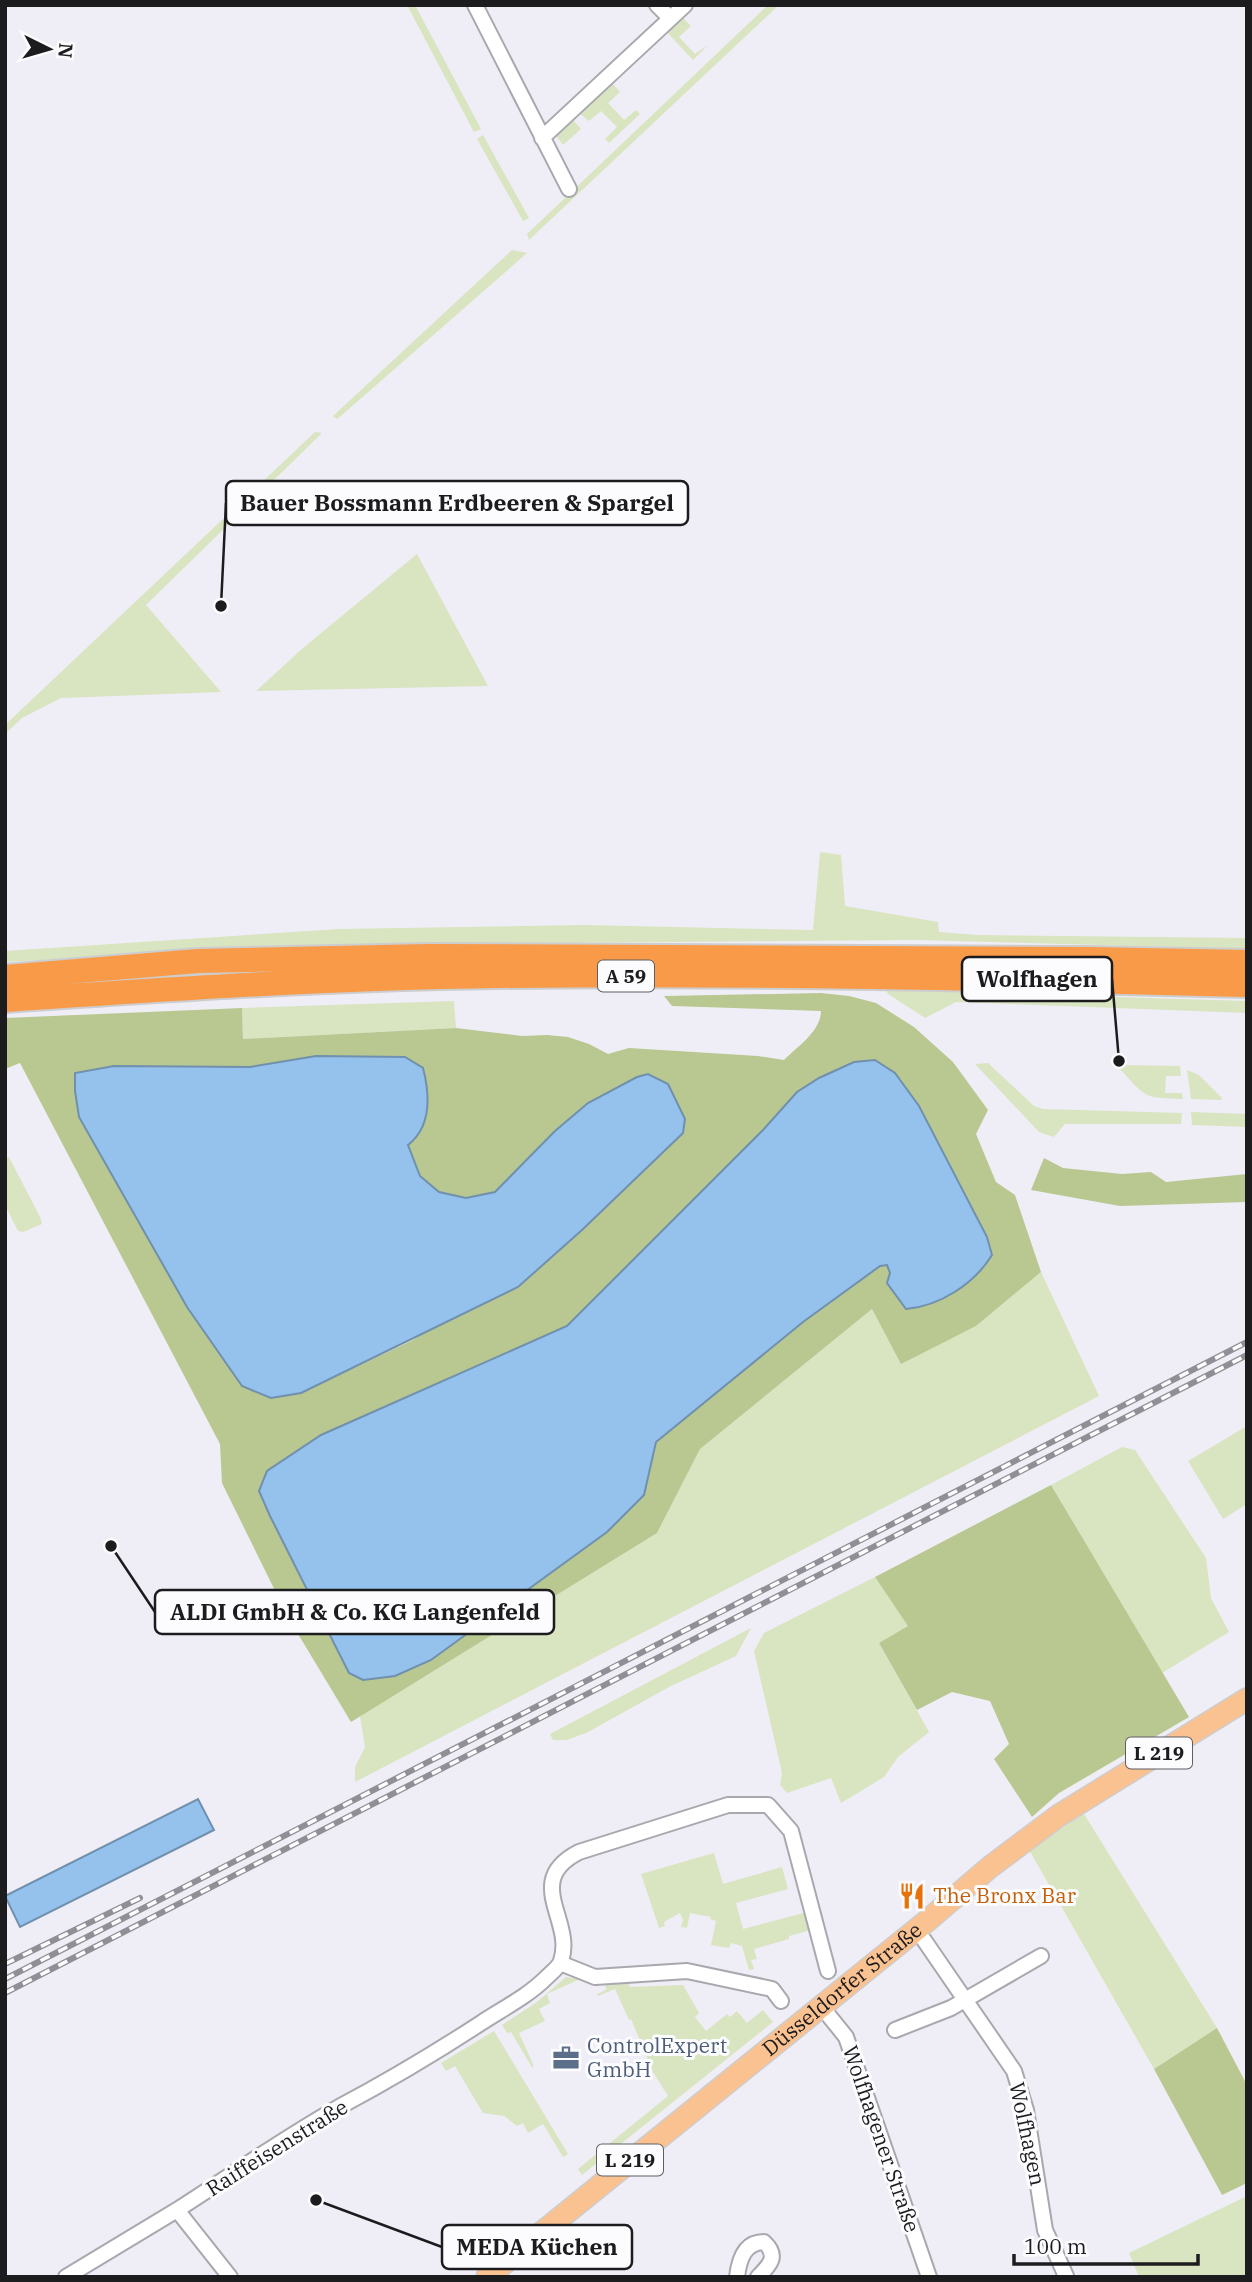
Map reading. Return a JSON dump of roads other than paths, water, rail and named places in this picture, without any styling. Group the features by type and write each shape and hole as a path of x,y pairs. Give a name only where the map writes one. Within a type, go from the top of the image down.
{"highway":[{"name":"A 59","path":"5,977 198,961 428,956 1247,962"},
{"name":"A 59","path":"5,1000 203,986 497,976 1247,985"}],"main road":[{"name":"Düsseldorfer Straße","path":"487,2277 990,1867 1058,1816 1247,1699"}],"street":[{"path":"475,5 569,189"},
{"path":"657,5 670,18"},
{"path":"542,138 685,5"},
{"path":"780,2001 772,1989 687,1971 595,1977 561,1963 563,1944 551,1896 552,1882 559,1868 570,1856 728,1805 768,1805 791,1831 828,1971"},
{"name":"Wolfhagen","path":"924,1940 1014,2071 1027,2110 1045,2231 1066,2276 1064,2277"},
{"path":"895,2030 951,2008 1041,1956"},
{"name":"Raiffeisenstraße","path":"66,2277 337,2108 379,2087 527,1994 561,1963"},
{"name":"Wolfhagener Straße","path":"821,2006 846,2037 929,2277"},
{"path":"177,2210 230,2277"},
{"path":"737,2277 746,2248 755,2242 764,2242 771,2249 773,2259 770,2266 758,2277"}],"water":[{"path":"316,1056 405,1057 423,1068 427,1110 421,1129 408,1145 420,1176 439,1192 466,1198 495,1192 555,1131 588,1103 637,1077 648,1074 668,1084 685,1119 683,1133 518,1287 301,1393 271,1398 242,1386 187,1307 79,1117 75,1073 114,1066 250,1067"},
{"path":"875,1060 895,1073 919,1106 987,1237 992,1255 985,1266 955,1292 931,1303 906,1309 887,1283 890,1273 887,1265 880,1266 803,1322 656,1442 644,1495 607,1532 431,1660 395,1676 363,1680 349,1673 259,1491 267,1471 321,1435 567,1326 763,1130 797,1092 819,1078 854,1062"},
{"path":"198,1799 214,1830 20,1927 5,1896"}],"railway":[{"path":"5,1979 1247,1342"},
{"path":"5,1993 1247,1355"},
{"path":"5,1964 140,1898"}],"place":[{"name":"Bauer Bossmann Erdbeeren & Spargel","path":"221,606"},
{"name":"Wolfhagen","path":"1119,1061"},
{"name":"ALDI GmbH & Co. KG Langenfeld","path":"111,1546"},
{"name":"The Bronx Bar","path":"912,1896"},
{"name":"ControlExpert GmbH","path":"566,2058"},
{"name":"MEDA Küchen","path":"316,2200"}]}
